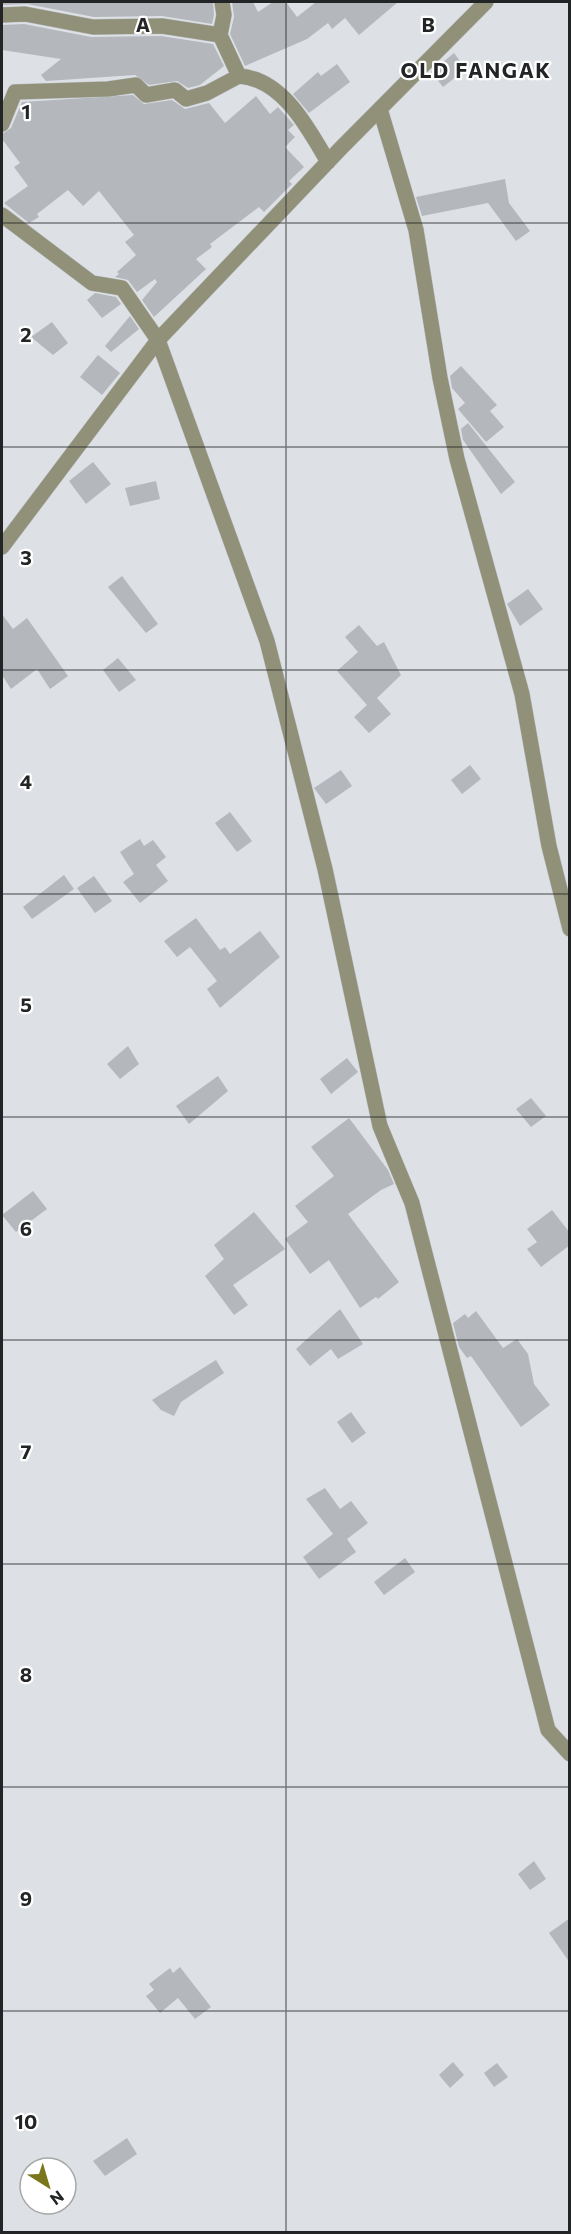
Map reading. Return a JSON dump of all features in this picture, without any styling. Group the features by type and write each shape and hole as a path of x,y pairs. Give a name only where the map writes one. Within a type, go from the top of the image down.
{"street":[{"path":"222,2 224,15 220,35 239,75"},
{"path":"2,547 158,340 328,162 486,2"},
{"path":"2,15 25,14 93,27 162,26 220,35"},
{"path":"2,124 15,92 108,89 136,85 146,95 175,90 186,99 207,93 239,75 256,77 298,111 328,162"},
{"path":"380,109 416,230 440,378 457,459 522,694 549,846 570,929"},
{"path":"2,215 92,283 122,288 158,340 267,641 325,869 380,1126 412,1203 548,1730 570,1754"}],"building":[{"path":"2,2 213,2 214,15 212,24 162,16 94,17 27,4 2,5"},
{"path":"232,2 253,2 258,12 273,2 286,2 297,17 316,2 398,2 359,35 345,18 332,29 328,23 307,39 245,66 230,34 234,17"},
{"path":"24,24 91,37 161,36 213,44 224,66 200,85 188,88 177,81 149,85 135,75 46,81 41,75 61,59 2,50 2,25"},
{"path":"454,53 466,69 443,87 431,72"},
{"path":"337,64 350,82 309,113 293,94 318,72 321,76"},
{"path":"133,95 144,104 172,100 185,109 209,103 225,123 256,96 270,114 278,107 294,125 288,130 295,137 285,147 304,167 289,181 292,184 264,212 259,207 210,244 212,247 196,259 206,269 154,317 142,300 157,282 155,279 137,292 128,280 115,277 119,274 117,272 136,255 125,242 134,235 99,191 83,206 68,190 37,214 39,217 29,223 4,203 28,186 14,167 20,163 2,139 2,134 11,128 22,102"},
{"path":"505,179 509,203 530,231 516,241 488,203 422,216 416,197"},
{"path":"95,293 116,297 121,304 102,318 87,300"},
{"path":"130,316 139,329 111,352 105,346"},
{"path":"52,322 68,343 53,355 31,337"},
{"path":"98,355 120,373 102,395 80,377"},
{"path":"461,366 497,405 490,411 504,427 486,442 458,409 465,403 452,388 450,376"},
{"path":"468,423 515,482 501,494 463,440 461,429"},
{"path":"93,462 111,484 86,504 69,481"},
{"path":"156,481 160,499 130,506 125,488"},
{"path":"122,576 158,624 146,633 108,587"},
{"path":"528,589 543,609 520,626 507,604"},
{"path":"2,614 13,629 27,618 68,676 50,689 37,669 11,689 2,675"},
{"path":"359,625 377,646 384,642 401,675 377,698 391,714 369,733 354,717 367,705 337,671 358,652 345,637"},
{"path":"118,658 136,680 119,692 103,670"},
{"path":"470,765 481,779 462,794 451,780"},
{"path":"341,770 352,786 326,804 314,788"},
{"path":"230,812 252,841 237,852 215,823"},
{"path":"140,839 144,846 153,840 166,857 156,865 168,881 140,903 123,882 134,874 120,852"},
{"path":"64,875 74,889 32,919 23,907"},
{"path":"94,876 112,901 95,913 77,888"},
{"path":"196,918 220,950 225,947 230,954 260,931 280,957 220,1008 207,989 217,981 190,947 177,957 164,941"},
{"path":"128,1046 139,1064 120,1079 107,1064"},
{"path":"347,1058 358,1072 331,1094 320,1079"},
{"path":"218,1076 228,1091 189,1124 176,1106"},
{"path":"531,1098 546,1116 531,1127 516,1109"},
{"path":"349,1118 388,1170 394,1184 381,1190 348,1214 399,1282 378,1299 376,1297 360,1308 329,1260 310,1274 285,1239 308,1222 295,1206 334,1176 311,1147"},
{"path":"33,1191 47,1209 16,1232 2,1215"},
{"path":"552,1210 570,1233 570,1245 541,1267 527,1249 537,1242 527,1229"},
{"path":"254,1212 285,1249 233,1285 248,1305 234,1315 205,1276 224,1259 214,1245"},
{"path":"340,1309 363,1344 338,1359 331,1349 310,1366 296,1349"},
{"path":"476,1311 503,1348 517,1339 528,1354 534,1384 550,1405 521,1427 471,1356 467,1358 459,1347 453,1323 465,1314 468,1318"},
{"path":"216,1360 224,1373 181,1402 174,1416 161,1410 152,1400"},
{"path":"351,1412 366,1433 352,1443 337,1422"},
{"path":"325,1488 340,1509 351,1501 368,1523 347,1539 356,1552 319,1579 303,1557 333,1534 306,1499"},
{"path":"405,1558 415,1572 384,1595 374,1582"},
{"path":"534,1861 546,1879 530,1890 518,1874"},
{"path":"570,1918 570,1963 549,1933"},
{"path":"180,1967 211,2007 195,2019 178,1998 160,2013 146,1996 154,1990 149,1984 170,1968 173,1973"},
{"path":"453,2062 464,2075 450,2088 439,2075"},
{"path":"497,2063 508,2077 494,2087 484,2073"},
{"path":"127,2138 137,2154 105,2176 93,2161"}],"district":[{"name":"OLD FANGAK","path":"476,69"}]}
